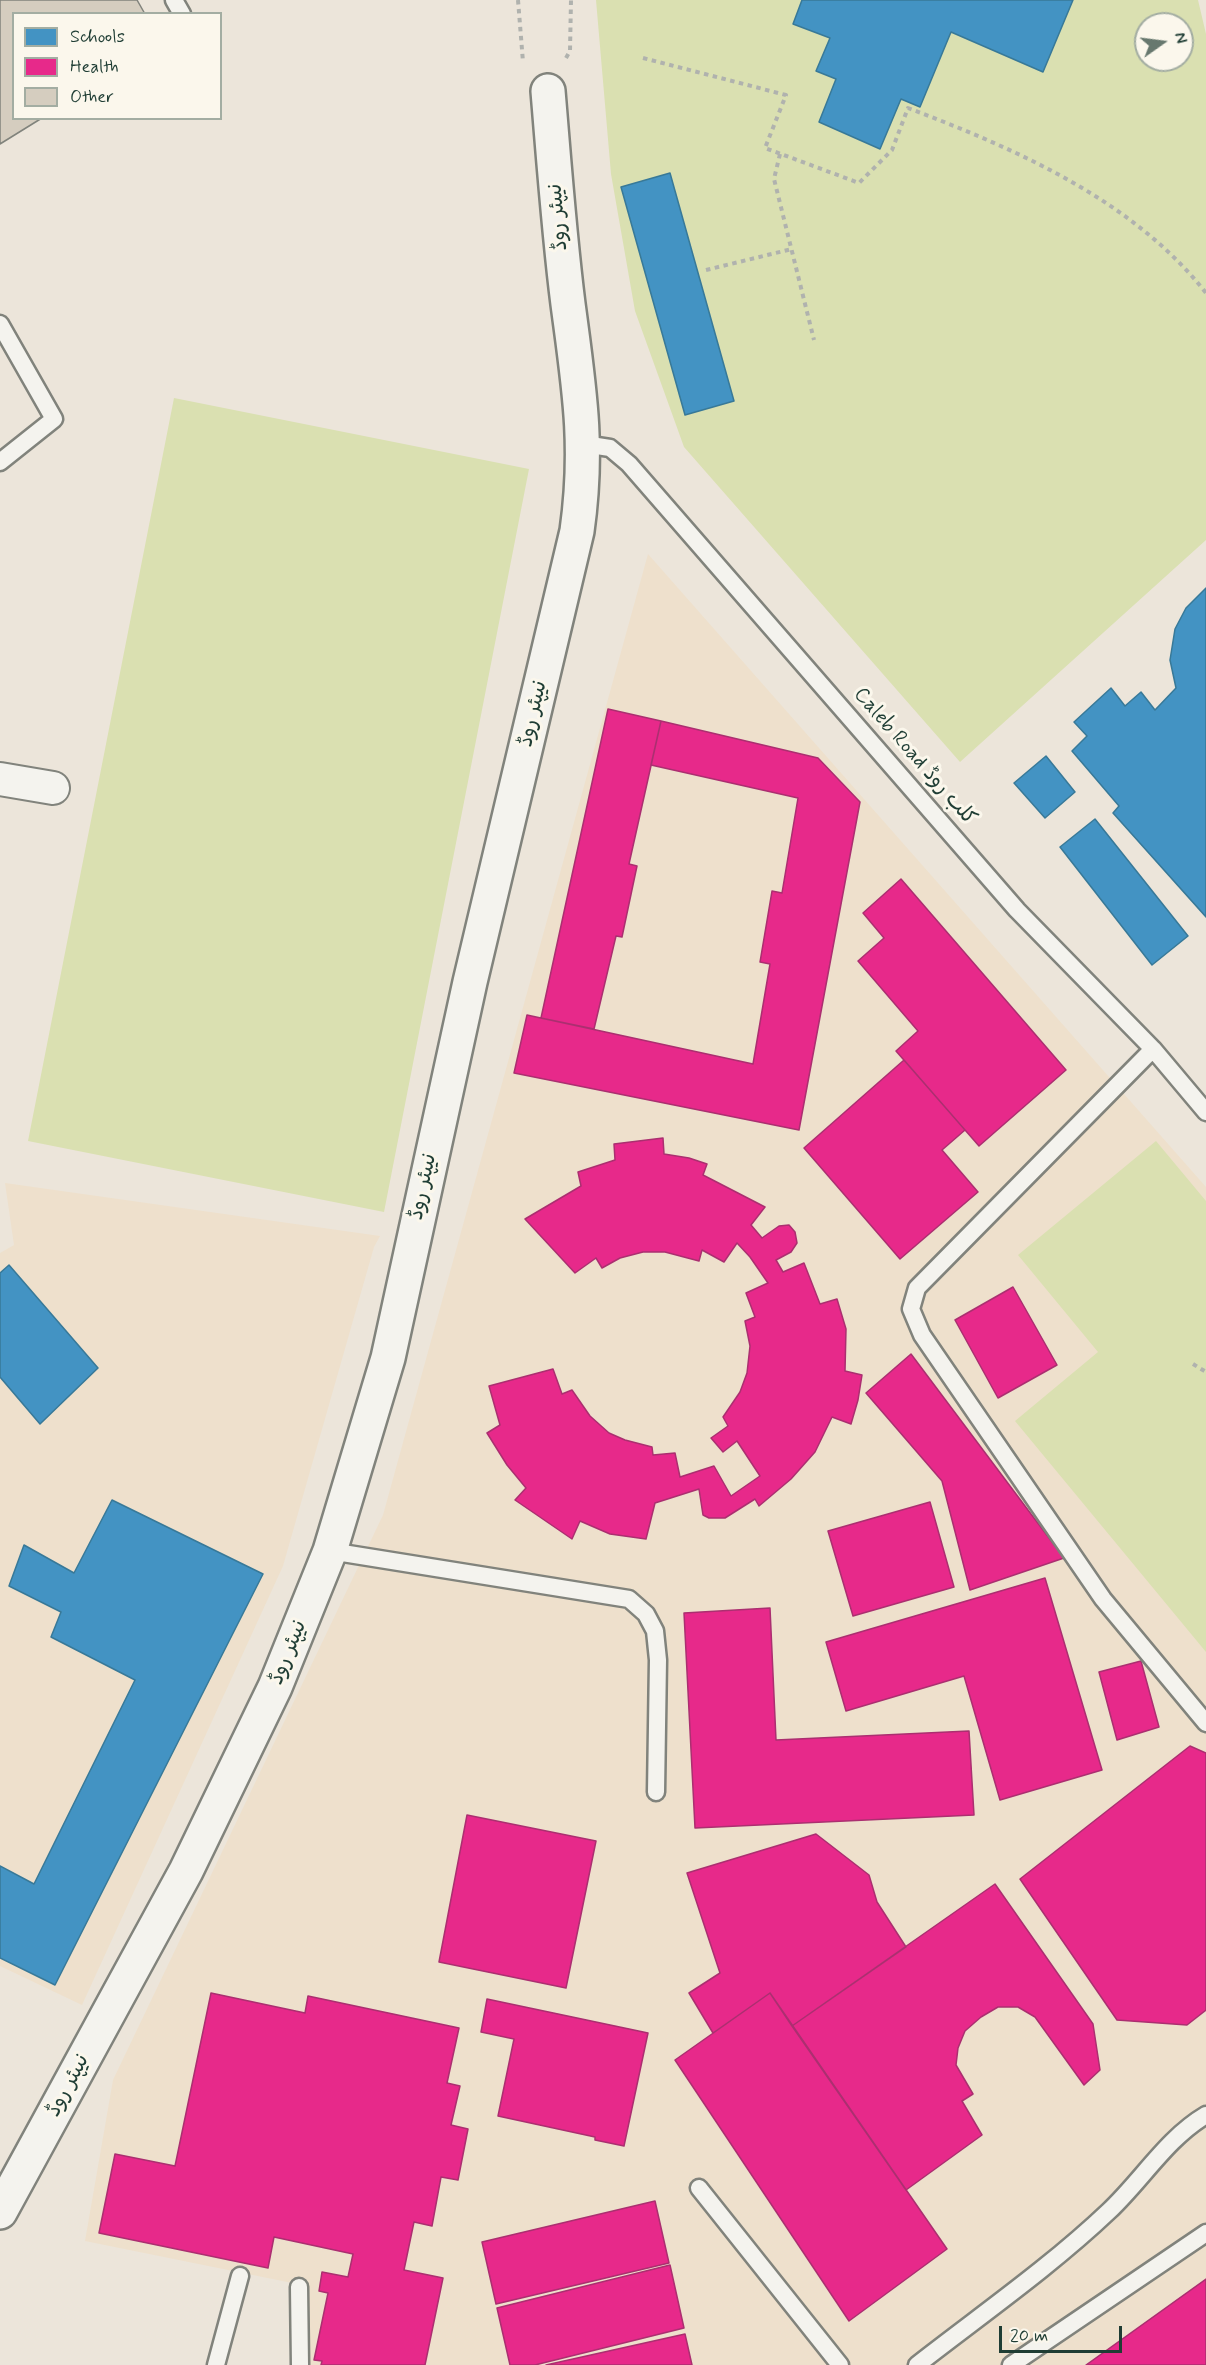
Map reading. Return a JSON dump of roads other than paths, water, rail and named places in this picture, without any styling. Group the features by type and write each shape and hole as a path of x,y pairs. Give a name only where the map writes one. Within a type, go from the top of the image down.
{"street":[{"name":"نیپئر روڈ","path":"0,2212 186,1871 275,1687 330,1551 388,1358 467,993 577,531 583,489 584,444 548,91"},
{"path":"0,779 53,788"}],"lane":[{"path":"0,324 54,419 0,462"},
{"name":"Caleb Road کلب روڈ","path":"584,444 610,448 629,464 1017,910 1153,1049 1206,1112"},
{"path":"1153,1049 917,1288 911,1309 922,1335 1103,1599 1206,1723"},
{"path":"330,1551 628,1599 646,1614 655,1631 658,1660 656,1792"},
{"path":"917,2365 1063,2252 1110,2210 1188,2126 1206,2115"},
{"path":"699,2188 840,2365"},
{"path":"1011,2365 1206,2233"},
{"path":"216,2365 240,2276"},
{"path":"299,2287 300,2365"}]}
